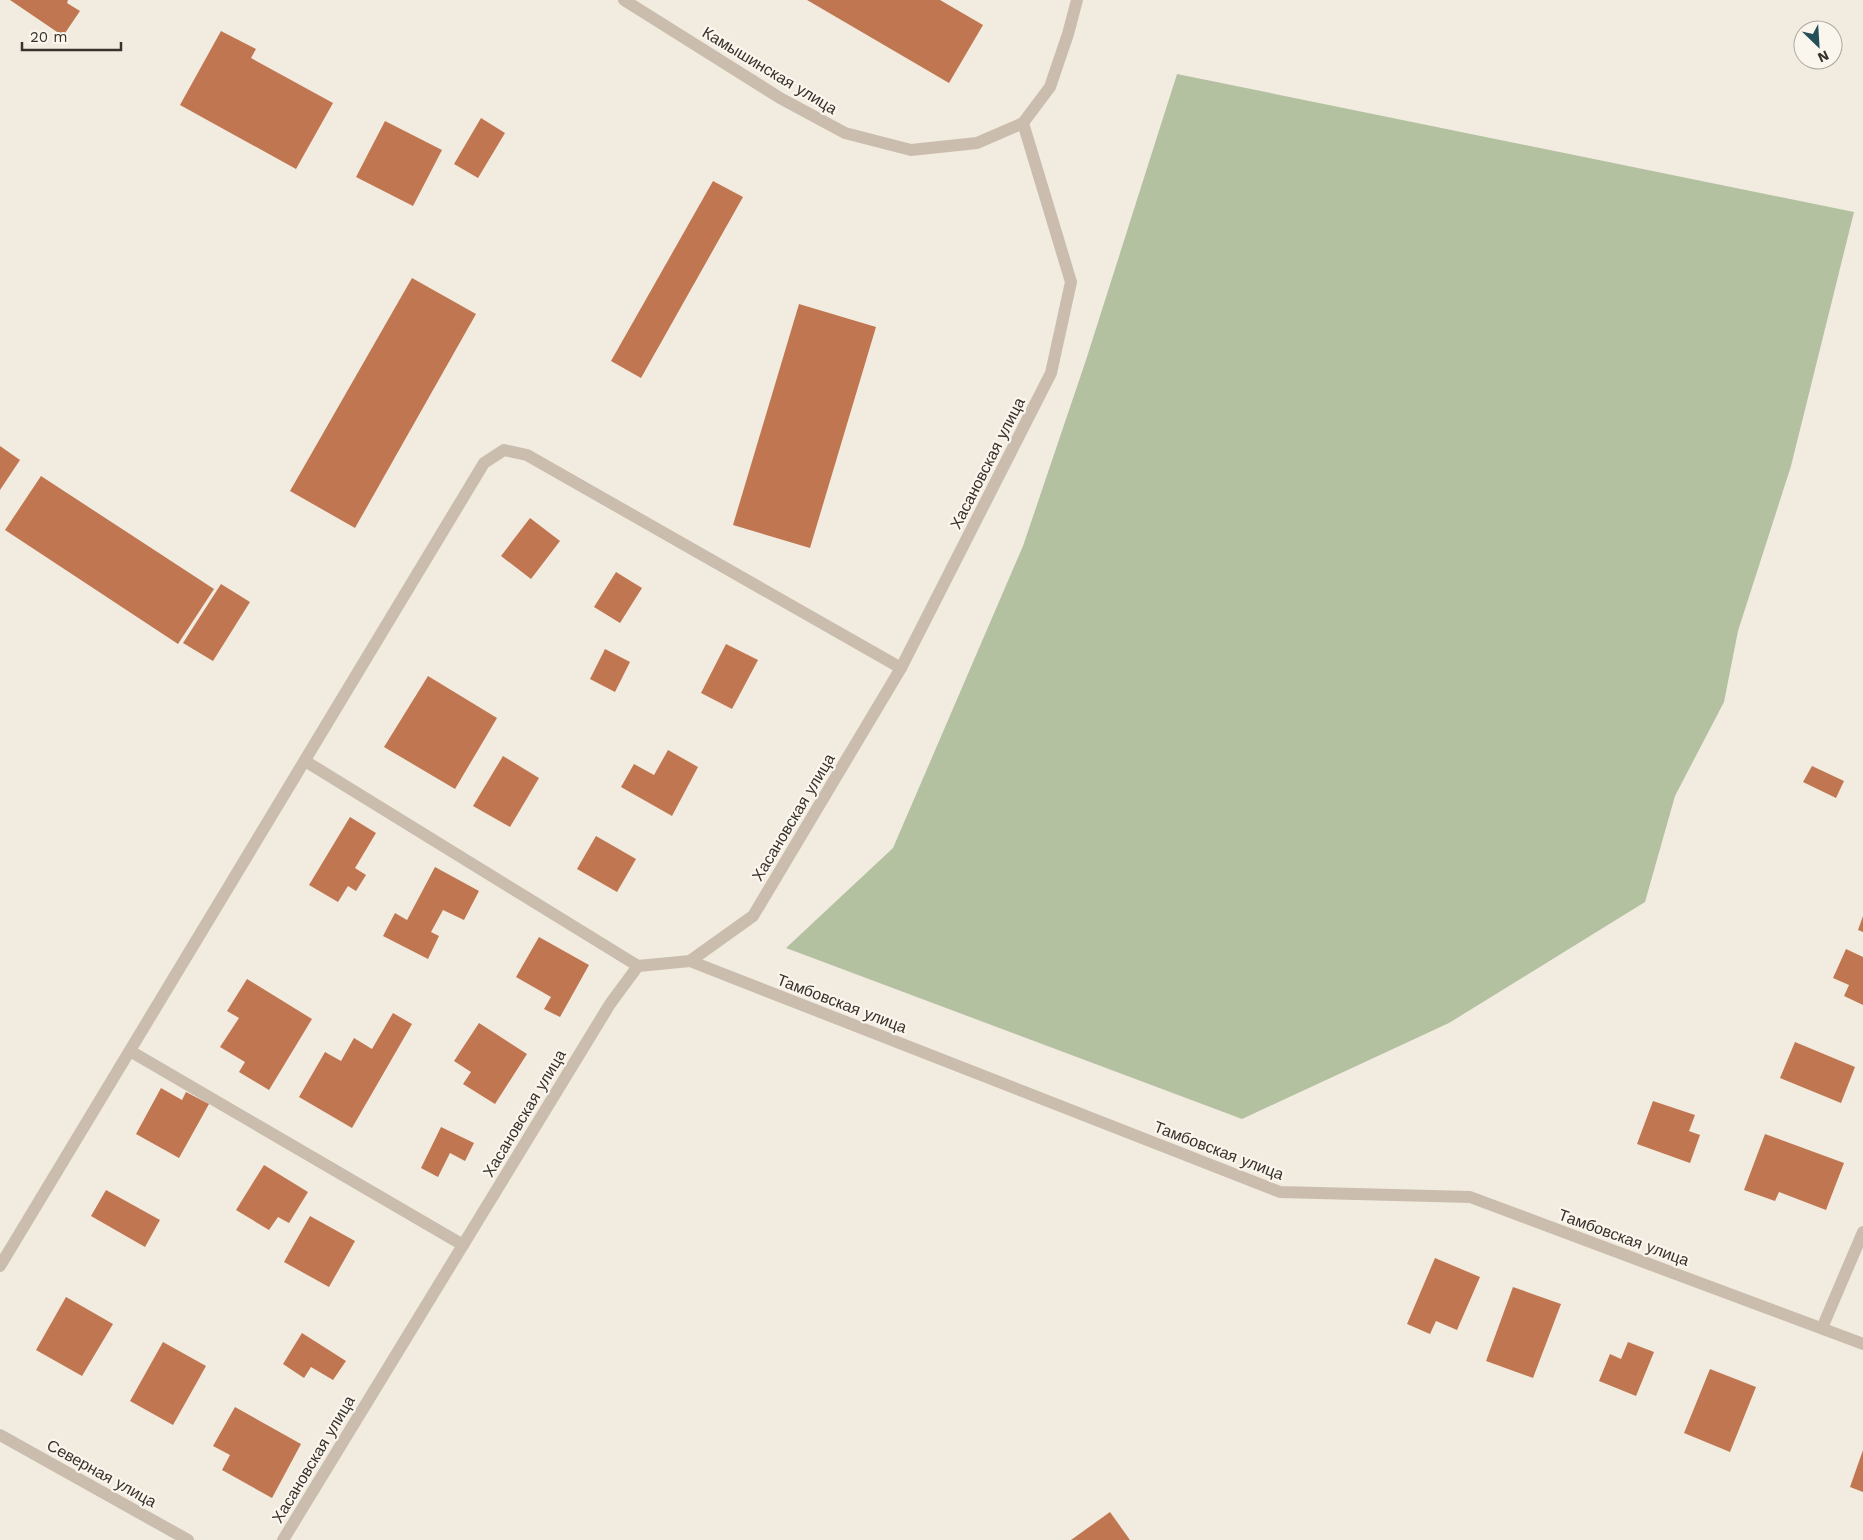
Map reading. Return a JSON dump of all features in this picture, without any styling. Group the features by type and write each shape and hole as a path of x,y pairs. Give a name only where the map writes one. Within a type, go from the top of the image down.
{"street":[{"name":"Камышинская улица","path":"624,0 780,98 845,132 911,150 977,144 1023,123"},
{"path":"1023,123 1050,88 1078,0"},
{"name":"Хасановская улица","path":"690,961 753,916 901,668 1051,373 1072,282 1023,123"},
{"path":"0,1266 484,463 504,450 528,455 901,668"},
{"path":"305,761 638,966 690,961"},
{"name":"Тамбовская улица","path":"690,961 1280,1192 1470,1197 1863,1344"},
{"name":"Хасановская улица","path":"283,1540 610,1004 638,966"},
{"path":"130,1050 463,1245"},
{"path":"1822,1328 1863,1232"},
{"name":"Северная улица","path":"0,1434 188,1540"}],"green space":[{"path":"1177,74 1854,212 1791,466 1738,631 1724,702 1675,796 1645,902 1449,1023 1242,1119 786,948 893,848 1023,546 1086,360"}],"building":[{"path":"10,0 68,0 67,3 80,11 63,36"},
{"path":"807,0 940,0 983,25 949,83"},
{"path":"221,31 256,49 251,58 333,103 296,169 180,105"},
{"path":"481,118 505,133 478,178 454,164"},
{"path":"385,121 442,150 413,206 356,177"},
{"path":"713,181 743,197 641,378 611,361"},
{"path":"412,278 476,314 355,528 290,491"},
{"path":"799,304 876,327 810,548 733,525"},
{"path":"0,446 20,460 0,490"},
{"path":"41,476 214,589 178,644 5,530"},
{"path":"530,518 560,541 531,579 501,556"},
{"path":"616,572 642,588 620,623 594,607"},
{"path":"221,584 250,602 213,661 183,643"},
{"path":"726,644 758,660 732,709 701,693"},
{"path":"605,649 630,662 615,692 590,679"},
{"path":"428,676 497,718 455,789 384,747"},
{"path":"668,750 698,767 672,816 621,787 634,764 654,775"},
{"path":"503,756 539,778 510,827 473,806"},
{"path":"1812,766 1844,781 1836,798 1803,782"},
{"path":"350,817 376,833 355,868 366,875 356,891 348,886 338,902 309,885"},
{"path":"596,836 636,859 617,892 577,869"},
{"path":"435,867 479,891 464,920 443,910 431,932 439,936 428,959 383,936 395,913 407,920"},
{"path":"1863,916 1863,932 1858,930"},
{"path":"539,937 589,965 560,1017 544,1009 551,997 516,977"},
{"path":"1846,949 1863,957 1863,1005 1844,996 1849,985 1833,978"},
{"path":"247,979 312,1019 269,1090 239,1072 245,1062 220,1047 239,1018 227,1011"},
{"path":"393,1013 412,1024 352,1128 299,1097 325,1052 341,1061 354,1038 372,1049"},
{"path":"479,1023 527,1054 495,1104 463,1084 471,1072 454,1061"},
{"path":"1795,1042 1855,1067 1841,1103 1780,1078"},
{"path":"161,1088 182,1100 186,1092 209,1104 179,1158 136,1134"},
{"path":"1653,1101 1695,1115 1689,1131 1700,1135 1690,1163 1637,1144"},
{"path":"441,1127 474,1143 465,1161 450,1153 438,1177 421,1168"},
{"path":"1765,1134 1844,1163 1826,1210 1779,1192 1775,1201 1744,1190"},
{"path":"264,1165 308,1192 289,1223 278,1217 269,1230 236,1210"},
{"path":"106,1190 160,1220 145,1247 91,1216"},
{"path":"310,1216 355,1241 329,1287 284,1262"},
{"path":"1435,1258 1480,1277 1457,1330 1436,1321 1430,1334 1407,1324"},
{"path":"1513,1287 1561,1304 1533,1378 1486,1361"},
{"path":"66,1297 113,1324 82,1376 36,1350"},
{"path":"302,1333 346,1361 333,1380 311,1367 304,1378 283,1364"},
{"path":"163,1342 206,1366 173,1425 130,1401"},
{"path":"1628,1342 1654,1352 1636,1396 1599,1381 1610,1354 1621,1359"},
{"path":"1710,1369 1756,1387 1730,1452 1684,1433"},
{"path":"235,1407 301,1444 272,1498 222,1470 230,1455 213,1446"},
{"path":"1863,1450 1863,1492 1850,1487"},
{"path":"1110,1512 1130,1540 1071,1540"}]}
